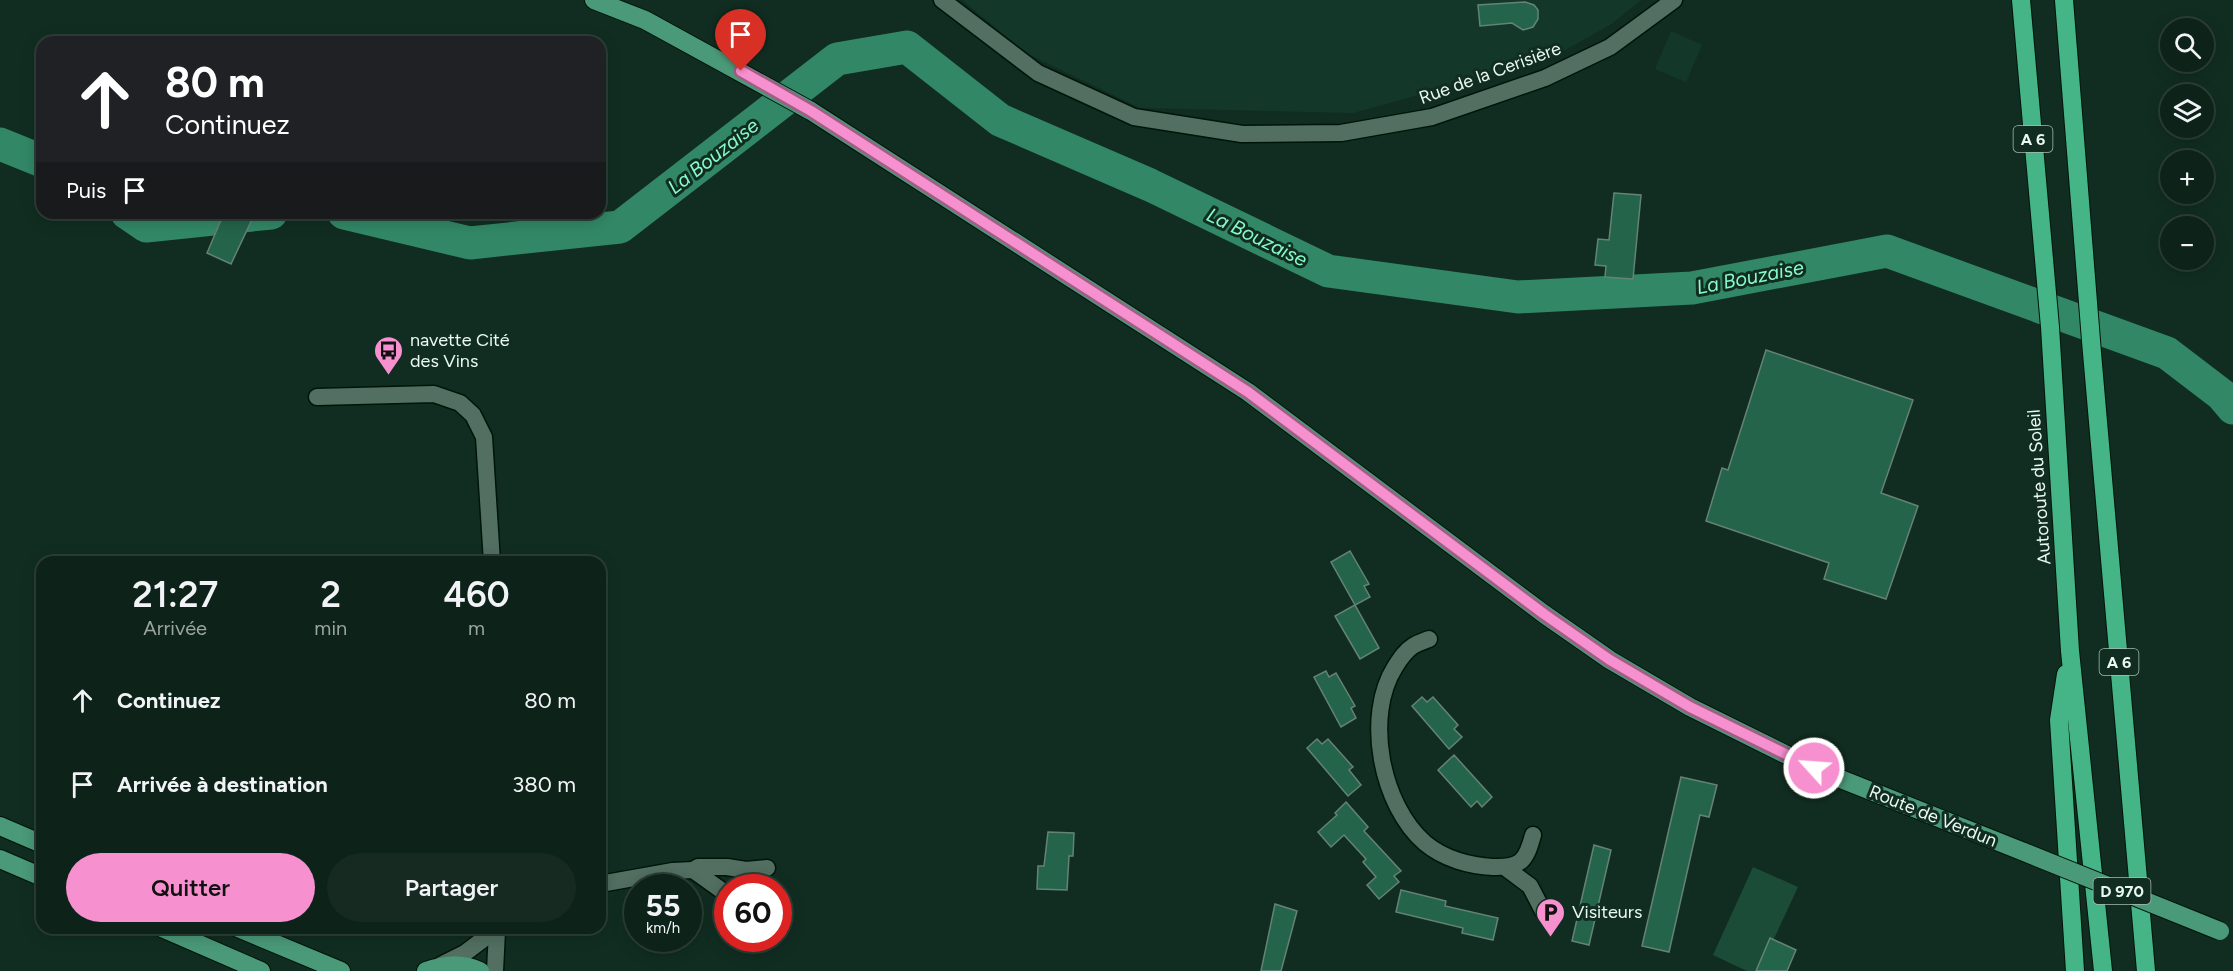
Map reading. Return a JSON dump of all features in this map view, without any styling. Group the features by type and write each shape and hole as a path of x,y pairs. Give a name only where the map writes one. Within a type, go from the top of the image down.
{"highway":[{"name":"Autoroute du Soleil","path":"2021,0 2049,327 2070,651 2103,971"},
{"name":"A 6","path":"2064,0 2145,971"},
{"path":"2070,651 2059,720 2075,971"}],"main road":[{"name":"D 970","path":"594,0 645,20"},
{"name":"D 970","path":"623,0 645,20"},
{"name":"Route de Verdun","path":"645,20 811,111 1248,392 1544,614 1610,660 1690,707 1814,768 2227,934"},
{"path":"0,826 36,841"},
{"path":"0,859 36,874"},
{"path":"176,934 261,971"},
{"path":"252,934 341,971"},
{"path":"434,968 460,964 480,971"}],"street":[{"name":"Rue de la Cerisière","path":"942,0 1038,73 1134,117 1242,134 1341,133 1432,117 1545,78 1610,47 1674,0"},
{"path":"317,397 434,394 460,403 473,415 484,437 492,556"},
{"path":"1430,639 1412,646 1401,656 1383,691 1379,716 1380,751 1398,807 1426,844 1446,856 1472,866 1506,868 1516,865 1524,860 1533,835"},
{"path":"606,883 672,871 693,870 698,867 728,867 746,870 767,868"},
{"path":"1506,868 1530,886 1543,911"},
{"path":"693,870 714,885"},
{"path":"434,968 465,953 491,934"},
{"path":"495,971 497,934"}],"shaded area":[{"path":"962,0 1641,0 1610,25 1549,59 1353,113 1140,108 1026,53"},
{"path":"1671,31 1702,45 1686,82 1655,69"},
{"path":"1753,867 1798,887 1759,971 1747,971 1713,955"}],"building":[{"path":"1525,2 1534,5 1538,10 1538,19 1533,27 1523,30 1512,23 1480,26 1478,5"},
{"path":"1614,193 1641,195 1633,279 1605,277 1606,266 1595,265 1598,239 1609,240"},
{"path":"221,219 252,219 231,264 207,253"},
{"path":"1766,350 1913,400 1881,493 1918,506 1886,599 1824,579 1829,563 1706,521 1722,468 1728,470"},
{"path":"1350,551 1369,584 1364,586 1370,597 1355,605 1331,562"},
{"path":"1355,605 1379,648 1360,659 1335,616"},
{"path":"1326,671 1329,677 1336,673 1355,706 1351,708 1356,718 1341,727 1314,677"},
{"path":"1422,697 1427,702 1433,697 1458,725 1454,729 1462,737 1449,749 1412,706"},
{"path":"1317,739 1322,744 1328,739 1353,767 1349,770 1361,785 1348,796 1307,748"},
{"path":"1454,755 1492,797 1482,807 1477,801 1471,807 1438,770"},
{"path":"1681,777 1717,785 1709,817 1700,815 1669,952 1642,946"},
{"path":"1346,802 1368,827 1364,831 1401,871 1394,876 1399,882 1379,899 1367,885 1376,877 1363,862 1366,859 1344,835 1331,847 1318,832 1337,815 1335,813"},
{"path":"1048,832 1074,833 1073,856 1069,856 1067,890 1037,889 1038,866 1044,866"},
{"path":"1594,845 1611,850 1589,945 1572,941"},
{"path":"1401,890 1446,901 1445,906 1498,918 1493,940 1462,933 1463,928 1396,912"},
{"path":"1275,904 1297,911 1281,971 1261,971"},
{"path":"1770,938 1796,950 1787,971 1756,971"}],"waterway":[{"name":"La Bouzaise","path":"369,219 470,243 620,227 837,59 907,47 1000,120 1150,185 1328,271 1518,297 1692,288 1887,251 2167,353 2222,395 2233,408"},
{"name":"La Bouzaise","path":"0,144 36,159"},
{"name":"La Bouzaise","path":"136,219 146,226 213,219"}],"place":[{"name":"navette Cité des Vins","path":"389,376"},
{"name":"Visiteurs","path":"1551,938"}],"route":[{"path":"741,71 811,111 1248,392 1544,614 1610,660 1690,707 1814,768"}]}
